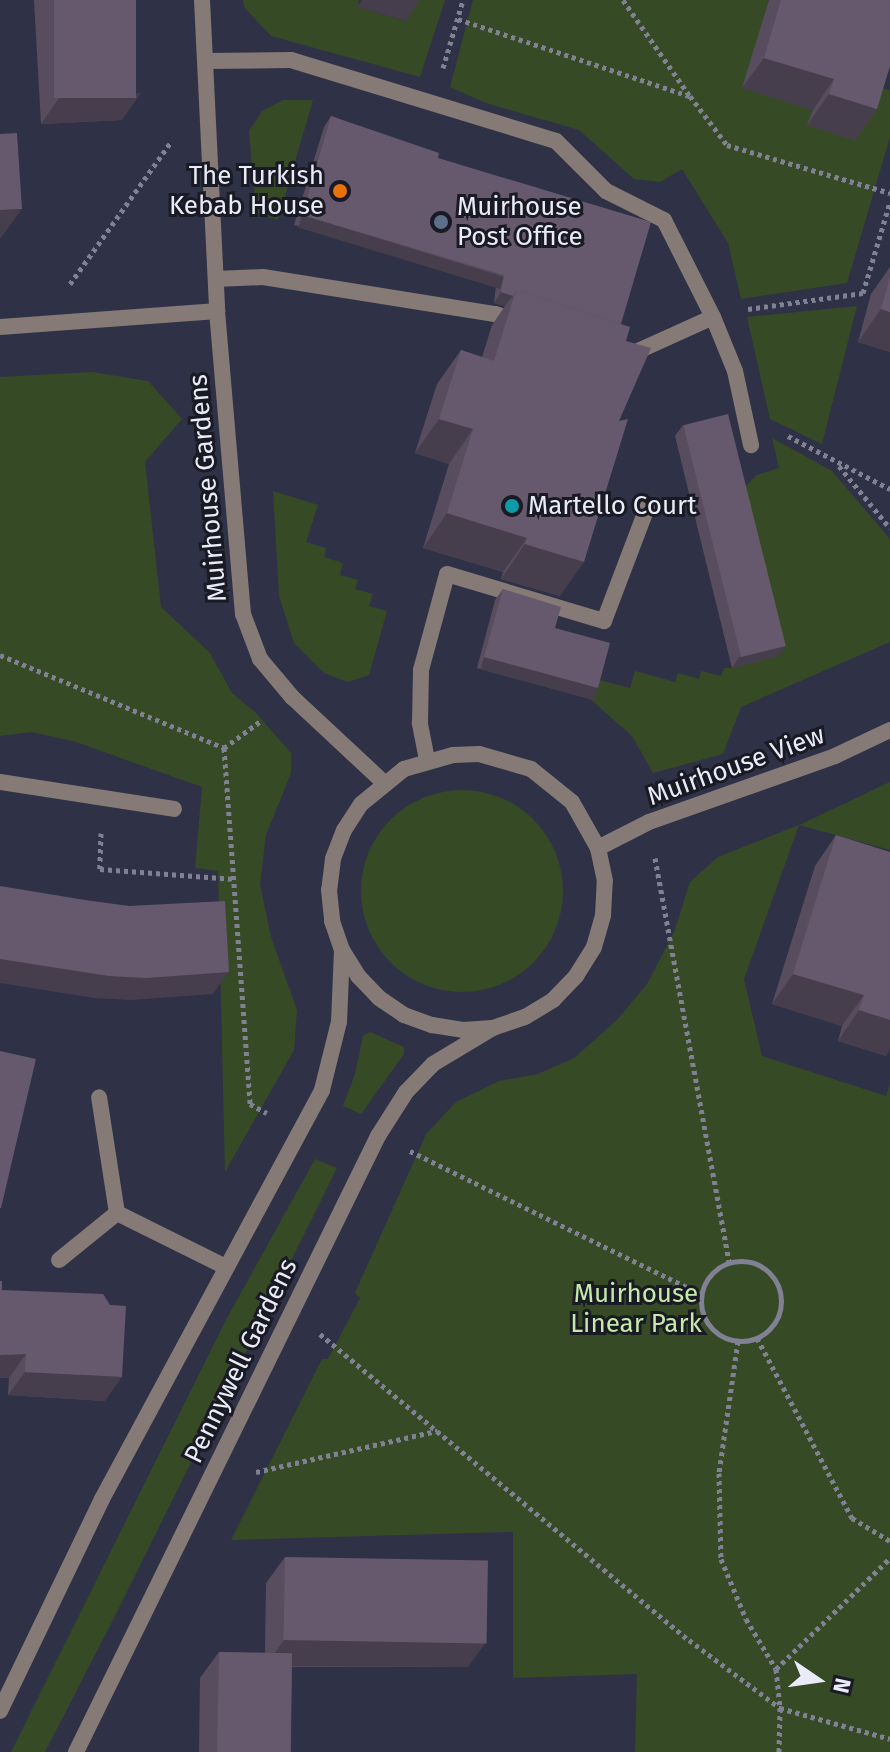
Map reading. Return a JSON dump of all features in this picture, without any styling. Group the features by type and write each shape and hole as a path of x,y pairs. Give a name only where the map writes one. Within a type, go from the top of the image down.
{"street":[{"name":"Muirhouse Gardens","path":"202,0 217,311 243,614 260,659 292,697 383,782"},
{"path":"205,61 291,60 556,141 606,191 664,220 713,317 735,371 751,445"},
{"path":"216,279 263,277 495,314 536,327"},
{"path":"0,327 217,311"},
{"path":"616,352 629,356 713,317"},
{"path":"427,760 420,723 421,670 447,574 604,621 647,508"},
{"name":"Muirhouse View","path":"598,848 649,822 835,756 890,730"},
{"name":"Pennywell Gardens","path":"76,1752 378,1136 406,1092 433,1064 493,1028 525,1017 553,1000 576,976 594,947 603,915 605,881 598,848 572,802 531,769 479,754 427,760 383,782 361,804 344,830 333,859 329,890 332,921 342,950 368,987 404,1015 432,1025 463,1030 493,1028"},
{"path":"0,782 174,809"},
{"name":"Pennywell Gardens","path":"0,1711 102,1499 224,1266 303,1131 322,1090 339,1022 342,950"},
{"path":"99,1097 117,1213"},
{"path":"117,1213 224,1266"},
{"path":"59,1260 117,1213"}],"path":[{"path":"445,62 463,0"},
{"path":"623,0 727,145 890,193"},
{"path":"458,19 690,96"},
{"path":"42,323 207,93"},
{"path":"758,306 863,293 890,202"},
{"path":"745,412 890,489"},
{"path":"836,462 890,528"},
{"path":"224,748 292,697"},
{"path":"102,800 100,869 235,879"},
{"path":"649,822 729,1262"},
{"path":"729,1262 752,1262 765,1269 781,1296 777,1319 757,1338 738,1341 713,1331 701,1308 700,1294 707,1279 729,1262"},
{"path":"290,1314 335,1344 689,1640 780,1708 890,1739"},
{"path":"757,1338 852,1518 890,1541"},
{"path":"738,1341 719,1473 721,1559 746,1619 776,1669 780,1708 779,1752"},
{"path":"207,1483 438,1431"},
{"path":"776,1669 890,1558"}],"green space":[{"path":"243,0 359,0 358,7 405,21 412,0 445,0 420,77 271,36 244,7"},
{"path":"473,0 769,0 743,88 813,110 808,125 872,86 890,90 890,137 847,283 741,299 728,243 682,169 660,182 634,179 579,130 486,103 450,87"},
{"path":"283,100 313,100 278,220 256,214 249,131 262,111"},
{"path":"857,306 822,444 770,419 747,317"},
{"path":"92,372 148,381 182,419 145,462 161,607 210,653 232,693 256,713 291,753 291,773 266,835 260,884 271,937 297,1010 294,1050 225,1172 218,871 195,868 202,787 76,742 32,732 0,736 0,377"},
{"path":"772,438 832,471 890,539 890,642 741,707 723,754 653,773 632,736 590,699 595,679 630,688 635,671 675,682 678,673 699,679 701,671 721,676 724,668 732,668 739,492 757,475 779,468"},
{"path":"273,491 318,505 306,542 326,548 324,557 343,563 340,575 358,580 355,589 373,594 369,606 387,611 369,675 348,682 324,673 294,643 279,596"},
{"path":"890,782 890,850 799,825"},
{"path":"462,790 501,797 534,819 556,852 563,891 556,930 534,963 501,985 462,992 423,985 390,963 368,930 361,891 368,852 390,819 423,797"},
{"name":"Muirhouse Linear Park","path":"799,825 744,979 762,1056 886,1096 890,1084 890,1752 635,1752 637,1674 513,1678 513,1532 231,1540 322,1359 328,1359 360,1298 355,1293 426,1134 456,1102 499,1081 538,1074 574,1058 617,1020 647,984 674,932 690,882 718,857"},
{"path":"370,1032 404,1047 404,1054 361,1114 343,1106 355,1074 363,1036"},
{"path":"315,1159 337,1168 114,1618 45,1752 11,1752 227,1318"}],"building":[{"path":"54,0 136,0 136,98 54,98"},
{"path":"781,0 890,0 890,66 877,109 829,94 834,79 764,58"},
{"path":"331,116 439,153 438,158 651,222 621,324 516,290 513,296 501,292 504,275 302,215"},
{"path":"17,133 22,209 0,210 0,134"},
{"path":"890,277 890,312 881,309"},
{"name":"Martello Court","path":"516,290 630,327 626,341 651,348 619,421 628,419 584,562 525,544 527,538 447,513 473,429 439,419 461,350 494,361"},
{"path":"728,414 786,646 741,657 683,425"},
{"path":"503,589 561,607 555,628 610,643 598,688 484,657"},
{"path":"836,835 890,852 890,1020 859,1010 864,995 793,974"},
{"path":"0,886 129,906 225,901 229,972 146,978 109,976 0,959"},
{"path":"0,1051 36,1059 1,1208 0,1208"},
{"path":"0,1281 2,1290 103,1294 110,1305 126,1306 122,1377 25,1372 26,1354 0,1355"},
{"path":"285,1557 488,1561 487,1644 284,1640"},
{"path":"219,1652 292,1653 290,1752 217,1752"}],"place":[{"name":"The Turkish Kebab House","path":"340,191"},
{"name":"Muirhouse Post Office","path":"441,222"},
{"name":"Martello Court","path":"512,506"}]}
